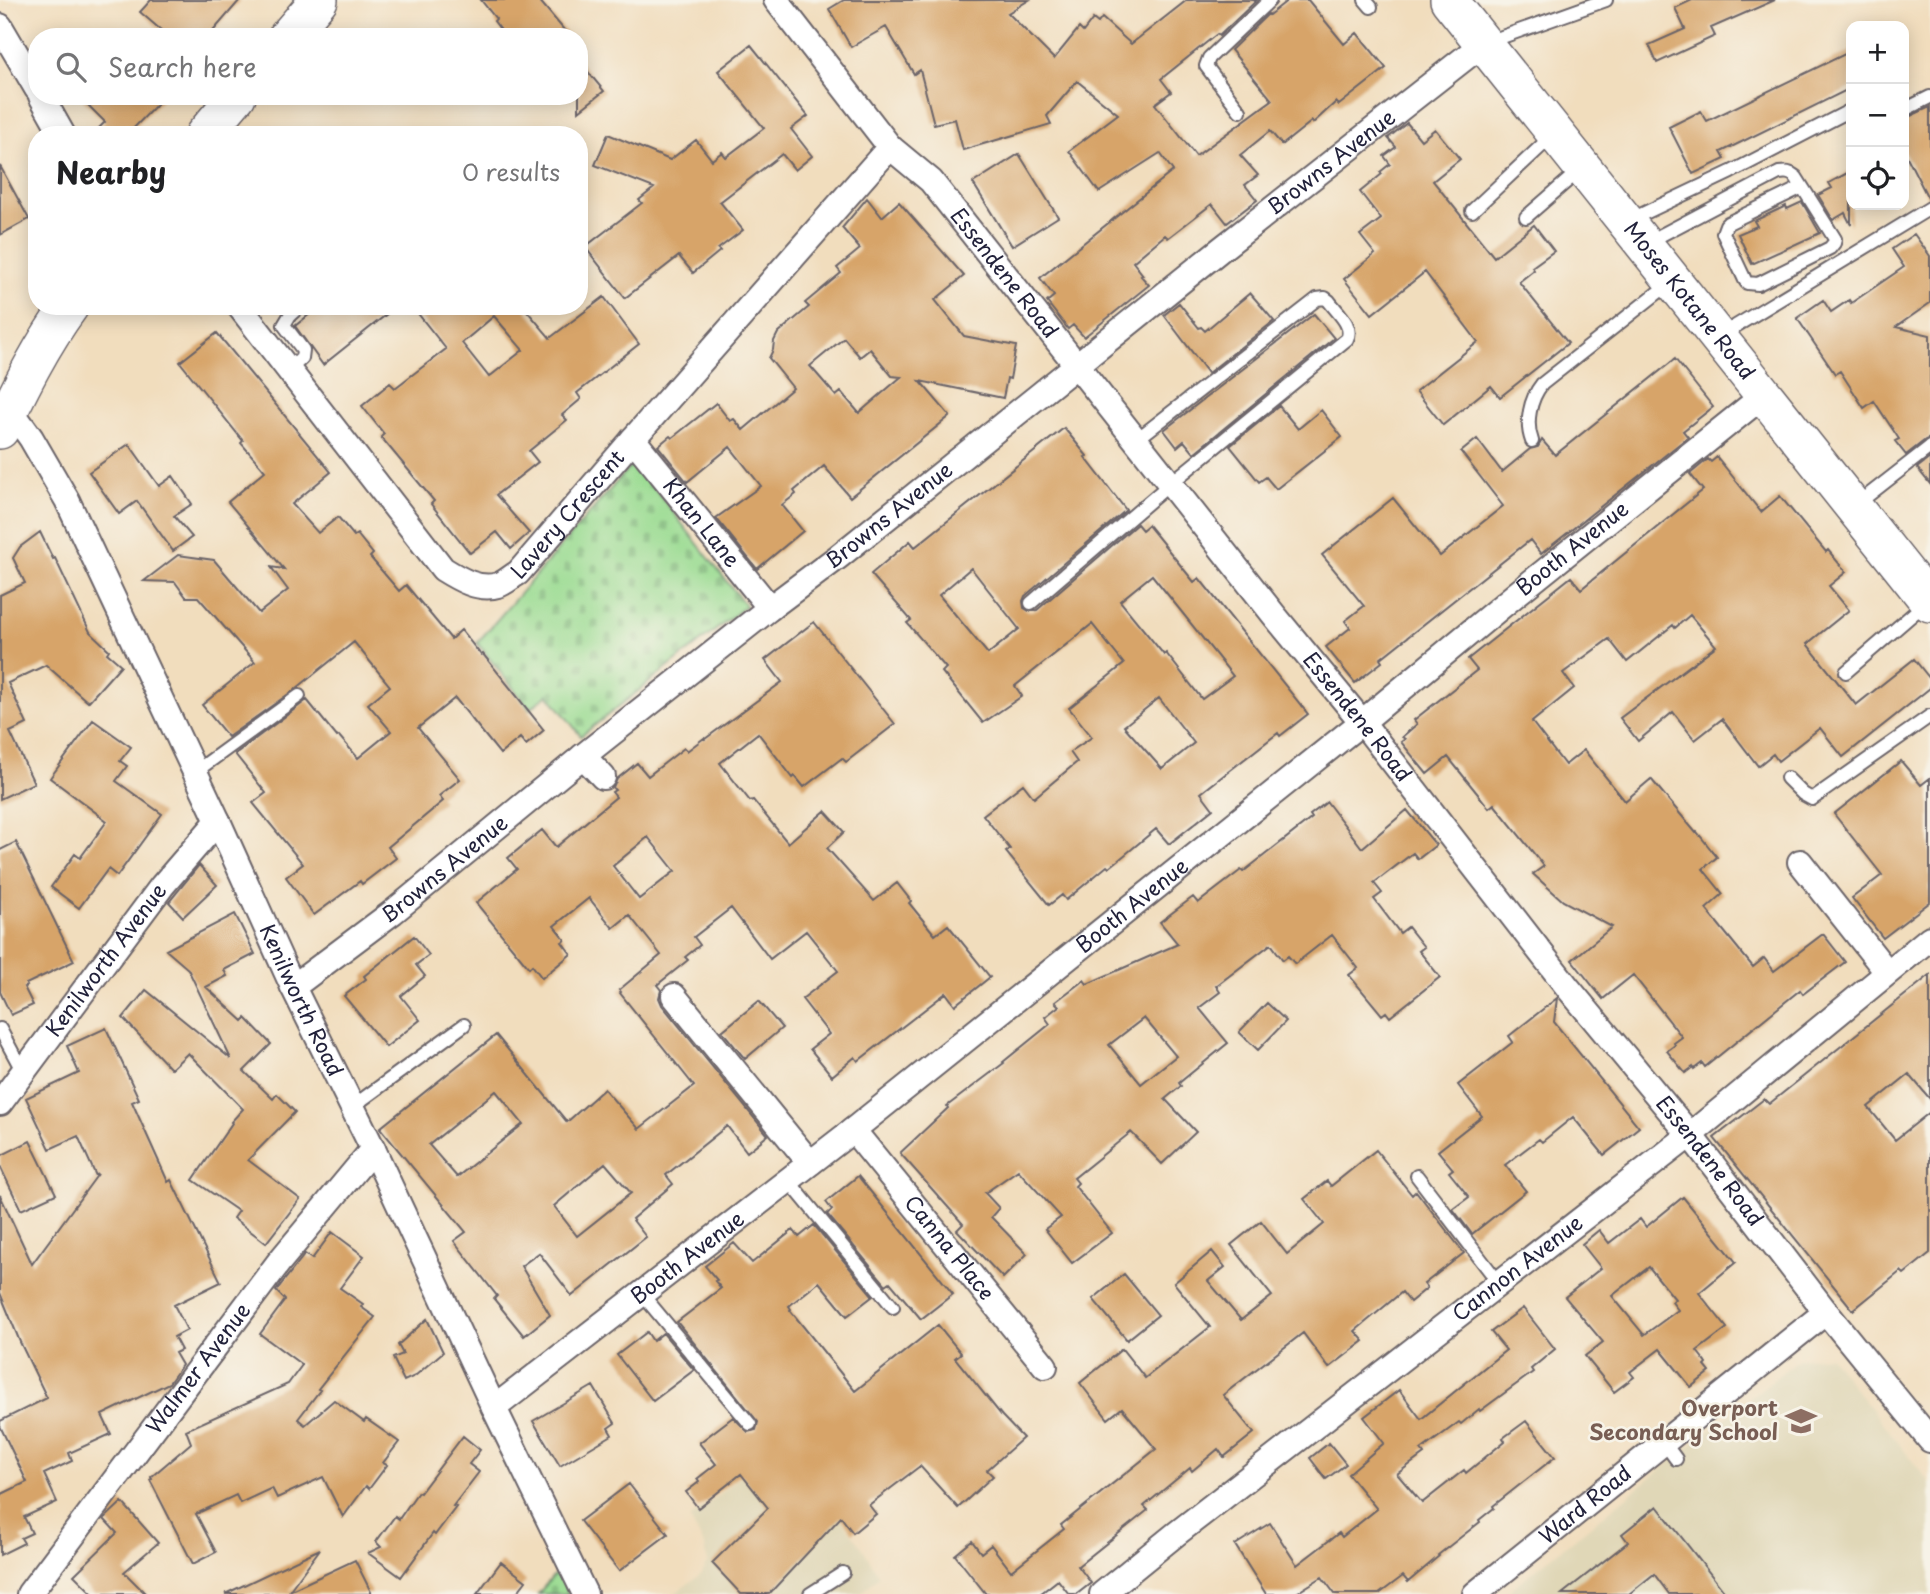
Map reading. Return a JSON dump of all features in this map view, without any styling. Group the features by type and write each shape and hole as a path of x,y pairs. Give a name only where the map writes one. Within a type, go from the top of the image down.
{"street":[{"path":"295,28 319,0"},
{"name":"Essendene Road","path":"776,0 890,147 931,181 1274,615 1362,722 1569,989 1690,1135 1826,1312 1926,1427"},
{"name":"Moses Kotane Road","path":"1449,0 1930,601"},
{"path":"0,26 28,74"},
{"name":"Browns Avenue","path":"293,987 393,912 583,756 838,557 1209,258 1484,43"},
{"path":"46,105 58,126"},
{"path":"212,126 229,105"},
{"name":"Lavery Crescent","path":"246,315 443,569 460,580 480,586 498,585 518,573 890,147"},
{"path":"5,420 63,315"},
{"name":"Booth Avenue","path":"494,1408 853,1130 1764,395"},
{"name":"Kenilworth Road","path":"5,420 31,438 67,500 293,987 585,1594"},
{"name":"Khan Lane","path":"633,439 770,608"},
{"path":"583,756 603,777"},
{"name":"Kenilworth Avenue","path":"0,1103 162,886 218,821"},
{"path":"1800,862 1887,972"},
{"name":"Cannon Avenue","path":"1101,1594 1690,1135 1930,938"},
{"path":"674,996 810,1163"},
{"name":"Canna Place","path":"853,1130 1045,1366"},
{"name":"Walmer Avenue","path":"29,1594 279,1262 373,1149"},
{"name":"Ward Road","path":"1475,1594 1670,1451 1826,1312"}],"lane":[{"path":"1240,111 1206,66 1209,58 1270,0"},
{"path":"1484,43 1606,0"},
{"path":"1909,108 1930,97"},
{"path":"1635,233 1731,172 1846,113"},
{"path":"1472,211 1555,133"},
{"path":"1526,217 1583,166"},
{"path":"1635,233 1779,173 1792,174 1802,187 1835,239 1834,243 1758,284 1747,283 1723,233 1726,225 1802,187"},
{"path":"1718,337 1930,208"},
{"path":"1532,441 1528,423 1536,391 1542,384 1673,281"},
{"path":"1031,603 1171,483 1347,340 1349,329 1329,301 1325,298 1317,299 1136,440"},
{"path":"289,370 302,358 303,350 284,325 290,315"},
{"path":"1854,507 1930,446"},
{"path":"1846,672 1930,601"},
{"path":"195,772 299,695"},
{"path":"1787,778 1812,799 1930,716"},
{"path":"352,1107 464,1025"},
{"path":"0,1029 23,1072"},
{"path":"1417,1176 1499,1283"},
{"path":"788,1180 893,1307"},
{"path":"642,1294 750,1424"},
{"path":"810,1594 843,1573"}],"shaded area":[{"name":"Overport Secondary School","path":"1829,1356 1930,1483 1930,1594 1505,1594 1799,1359"},
{"path":"784,1440 863,1549 879,1576 860,1594 674,1594 700,1575 708,1562 705,1547 690,1519"}],"green space":[{"path":"634,462 746,606 581,736 548,694 530,709 477,643"},
{"path":"560,1568 568,1594 538,1594"}],"building":[{"path":"151,0 240,0 216,28 159,28 140,12"},
{"path":"481,0 539,0 562,28 499,28 494,21 496,19"},
{"path":"844,0 1029,0 1008,13 1054,59 1079,28 1083,32 1093,19 1098,23 1102,18 1131,44 1187,0 1257,0 1219,36 1217,34 1161,79 1171,92 1155,104 1196,156 1272,100 1231,50 1268,14 1288,0 1308,0 1344,44 1357,33 1386,68 1339,105 1336,102 1313,123 1312,121 1282,145 1270,131 1240,155 1258,175 1245,185 1257,200 1227,223 1212,204 1168,238 1165,235 1133,262 1149,285 1084,337 1073,325 1068,329 1047,302 1054,296 1040,278 1173,171 1160,153 1099,192 1069,151 1118,114 1077,81 1047,116 1051,124 963,150 955,119 934,124 920,70 914,74 886,27 851,47 829,9"},
{"path":"1692,0 1775,0 1711,28 1715,36 1657,63 1649,45 1685,29 1675,8"},
{"path":"751,45 808,116 791,129 812,156 795,170 782,154 720,202 743,230 693,273 679,256 625,298 588,251 588,245 642,203 639,200 654,188 595,165 608,134 670,160 696,140 712,160 722,152 726,157 764,128 718,71"},
{"path":"1846,53 1846,90 1721,152 1725,159 1693,174 1669,127 1701,111 1707,121"},
{"path":"588,72 604,91 588,104"},
{"path":"88,105 156,105 136,126 101,126 105,122"},
{"path":"1930,107 1929,200 1909,161 1909,117"},
{"path":"1407,123 1421,140 1435,129 1460,159 1433,181 1494,257 1534,225 1554,251 1532,267 1534,270 1519,282 1568,343 1500,397 1491,386 1443,425 1416,391 1478,342 1425,272 1372,314 1344,279 1375,254 1360,235 1381,219 1360,192 1390,164 1384,156 1396,147 1388,138"},
{"path":"1019,154 1058,217 1012,246 973,183"},
{"path":"0,166 28,220 0,235"},
{"path":"1846,174 1846,210 1851,210 1851,225 1845,213 1833,220 1818,195 1832,188 1829,183"},
{"path":"867,198 882,217 899,202 964,276 935,300 964,336 1016,346 1010,379 1007,378 1003,398 920,381 950,416 850,497 824,466 782,505 803,531 757,569 716,518 761,486 730,447 687,482 658,446 716,403 730,421 734,419 743,430 793,388 769,358 774,341 778,333 809,307 805,303 841,273 837,268 860,249 842,228","holes":["844,338 860,357 870,349 892,376 901,377 859,413 841,392 836,396 810,366"]},
{"path":"1802,202 1820,233 1752,264 1738,234 1757,226 1754,221 1786,206 1787,209"},
{"path":"1914,234 1930,256 1930,303 1896,327 1930,335 1930,438 1906,455 1895,441 1899,439 1874,401 1864,408 1840,371 1835,374 1797,318 1823,300 1831,312 1849,300 1851,303 1904,267 1892,249"},
{"path":"1250,293 1274,321 1208,373 1164,315 1179,303 1199,328 1205,331"},
{"path":"604,297 639,344 577,393 581,399 562,415 567,420 529,451 538,462 496,495 529,533 511,549 497,532 470,553 431,504 434,501 381,437 384,434 362,406 390,383 395,388 446,349 419,315 531,315 550,338 580,315 588,315 588,309","holes":["494,316 523,350 489,377 462,343"]},
{"path":"1314,314 1334,338 1194,453 1184,441 1177,447 1164,430"},
{"path":"309,315 386,315 323,365 295,326"},
{"path":"217,333 331,472 292,504 318,533 338,517 354,536 357,534 373,554 370,557 399,591 406,585 451,639 461,630 544,730 526,745 520,738 500,754 455,698 418,728 460,779 439,796 443,801 388,847 396,858 314,915 286,877 303,864 253,803 266,793 235,754 307,700 358,758 391,731 368,704 390,686 354,642 297,688 228,737 202,705 255,662 198,597 186,597 175,582 144,581 178,555 214,560 259,613 288,590 271,567 284,569 228,502 265,471 180,362"},
{"path":"1675,359 1713,407 1683,431 1688,437 1541,554 1530,540 1380,659 1382,662 1355,683 1326,647 1350,628 1345,621 1364,606 1322,555 1393,498 1440,556 1503,506 1461,452 1477,439 1502,472 1530,449 1538,447 1542,440 1555,455"},
{"path":"1279,406 1298,429 1321,410 1342,437 1276,489 1266,477 1259,482 1230,446"},
{"path":"1064,428 1126,510 1025,596 1024,608 1029,611 1037,610 1137,524 1142,530 1148,525 1194,582 1199,578 1308,714 1280,736 1278,733 1201,793 1213,809 1169,844 1156,829 1066,900 1062,895 1049,905 1006,852 1010,849 983,815 1023,784 1034,798 1077,762 1070,752 1092,737 1069,708 1124,664 1092,624 1015,686 1022,696 983,723 942,672 946,668 907,623 911,620 871,574 910,541 915,547","holes":["971,568 1019,629 988,654 939,595","1152,575 1233,676 1202,699 1120,601","1159,698 1194,743 1162,769 1124,726"]},
{"path":"129,444 159,486 173,476 192,504 174,516 192,537 173,551 137,501 119,514 89,472"},
{"path":"1717,457 1761,512 1780,496 1846,572 1829,586 1849,610 1807,644 1856,705 1914,659 1930,679 1930,688 1843,757 1820,728 1778,761 1773,754 1758,766 1722,719 1695,740 1673,712 1638,741 1620,718 1716,646 1690,615 1675,628 1673,625 1627,662 1609,639 1563,673 1574,688 1532,722 1565,765 1584,750 1625,801 1651,779 1717,857 1703,869 1723,894 1706,909 1753,967 1764,958 1774,971 1823,934 1845,962 1803,994 1800,990 1705,1067 1702,1063 1685,1073 1667,1051 1682,1037 1633,975 1603,999 1572,960 1612,927 1563,901 1533,874 1544,866 1494,804 1489,808 1448,757 1427,774 1401,742 1405,739 1402,737 1417,724 1414,720 1477,670 1468,659 1571,577 1581,589 1703,490 1690,474 1708,459 1711,462"},
{"path":"1930,458 1930,484 1917,468"},
{"path":"40,532 90,632 121,665 88,702 46,665 8,683 27,724 10,732 34,783 0,799 0,595 25,583 13,558 20,547"},
{"path":"814,622 895,724 846,762 842,758 804,787 795,776 793,778 758,733 720,763 788,843 825,811 844,832 827,848 874,901 897,883 911,901 909,903 935,935 948,925 990,977 955,1005 946,993 858,1061 855,1057 832,1076 810,1049 829,1034 802,999 838,971 806,931 770,959 731,908 694,937 700,945 685,957 688,960 657,985 661,990 659,998 768,1135 747,1152 727,1126 666,1175 673,1184 632,1219 646,1237 572,1296 539,1253 521,1266 550,1315 524,1336 494,1299 497,1296 454,1241 466,1232 380,1128 496,1035 567,1122 604,1089 639,1129 694,1086 620,993 619,990 661,955 629,915 613,928 589,898 554,926 565,940 562,942 571,954 542,978 532,965 529,968 476,903 517,869 508,858 542,830 556,847 616,797 612,792 617,779 637,763 648,776 684,748 687,751 705,739 782,682 765,660","holes":["648,837 675,871 639,899 613,866","496,1091 523,1124 457,1177 429,1145","605,1163 631,1193 577,1236 554,1206"]},
{"path":"93,720 131,747 120,761 127,766 116,781 162,814 117,876 108,869 79,908 51,887 75,854 80,858 107,821 50,778"},
{"path":"1901,761 1921,785 1930,778 1930,902 1883,938 1852,898 1882,875 1834,814"},
{"path":"1327,802 1362,848 1407,810 1436,845 1418,859 1413,853 1374,883 1382,893 1374,899 1400,933 1408,927 1424,947 1419,951 1440,977 1390,1017 1386,1012 1382,1015 1349,975 1358,968 1332,935 1295,964 1288,956 1283,960 1271,944 1216,986 1220,992 1199,1008 1228,1043 1179,1083 1181,1086 1165,1099 1196,1132 1162,1164 1131,1132 1074,1178 1078,1183 1075,1186 1112,1233 1072,1263 1045,1229 1061,1217 1018,1170 985,1193 999,1208 991,1217 1027,1254 1003,1278 957,1230 963,1224 900,1153 948,1108 947,1106 1050,1024 1045,1017 1059,1006 1055,1002 1084,980 1087,984 1178,944 1160,922 1193,897 1198,903 1241,870 1243,872 1312,818 1310,815","holes":["1144,1018 1176,1056 1141,1084 1109,1045"]},
{"path":"16,842 74,961 26,984 24,987 33,1005 11,1015 0,992 0,850"},
{"path":"199,865 217,885 183,917 169,902"},
{"path":"235,914 255,954 224,970 227,976 206,987 243,1021 246,1018 271,1044 244,1071 273,1099 277,1094 295,1112 248,1160 300,1199 266,1243 233,1218 238,1211 193,1180 231,1122 243,1109 188,1053 171,1069 123,1018 146,990 231,1059 188,969 166,950"},
{"path":"414,936 429,955 416,965 425,976 401,996 420,1020 386,1047 344,996 366,979 364,976"},
{"path":"1930,975 1930,1099 1909,1074 1868,1107 1895,1140 1930,1112 1930,1253 1904,1274 1901,1271 1853,1310 1714,1138 1764,1099 1769,1104"},
{"path":"1557,998 1554,1022 1639,1127 1604,1155 1573,1117 1542,1142 1539,1139 1505,1165 1526,1191 1472,1234 1453,1209 1469,1197 1449,1172 1453,1169 1438,1151 1482,1116 1458,1085 1513,1042 1509,1036"},
{"path":"759,1001 782,1028 745,1059 722,1031"},
{"path":"1267,1003 1286,1021 1258,1050 1239,1032"},
{"path":"106,1028 139,1099 132,1102 168,1182 171,1180 221,1282 174,1305 187,1330 174,1337 181,1350 175,1353 182,1365 169,1383 102,1415 111,1434 69,1453 72,1461 44,1474 57,1502 24,1517 32,1533 21,1538 24,1543 0,1555 0,1495 27,1482 0,1421 47,1398 0,1293 0,1195 32,1264 98,1174 96,1176 78,1136 50,1149 26,1098 79,1073 67,1046"},
{"path":"30,1141 56,1194 21,1210 0,1166 0,1156"},
{"path":"1376,1150 1412,1195 1416,1191 1464,1253 1424,1284 1427,1288 1410,1302 1402,1292 1355,1331 1364,1341 1329,1368 1303,1333 1223,1395 1254,1433 1224,1457 1218,1449 1192,1471 1190,1468 1144,1506 1148,1510 1078,1566 1091,1583 1077,1594 1069,1594 1058,1580 1040,1594 986,1594 955,1555 972,1541 981,1553 991,1545 1011,1571 1064,1529 1061,1525 1156,1449 1122,1408 1108,1419 1080,1383 1122,1349 1145,1378 1210,1327 1174,1283 1212,1251 1225,1267 1208,1281 1241,1320 1272,1296 1231,1245 1261,1221 1287,1254 1324,1224 1304,1199 1327,1181 1331,1186"},
{"path":"858,1176 953,1294 921,1319 890,1282 886,1285 827,1214 832,1210 826,1202"},
{"path":"1683,1197 1736,1262 1699,1293 1727,1328 1697,1351 1710,1372 1691,1387 1660,1349 1630,1372 1634,1377 1614,1392 1585,1356 1603,1342 1565,1297 1601,1268 1582,1244 1599,1230 1609,1243 1640,1219 1646,1227","holes":["1649,1267 1675,1299 1672,1302 1678,1310 1644,1335 1612,1296"]},
{"path":"814,1225 873,1296 847,1316 819,1282 789,1306 855,1391 938,1325 961,1353 955,1358 1023,1438 987,1470 993,1476 958,1508 920,1466 869,1505 876,1514 853,1533 841,1517 769,1594 741,1594 712,1563 768,1508 741,1474 698,1508 686,1492 716,1464 699,1443 733,1417 748,1432 756,1430 758,1422 677,1322 721,1288 705,1266 734,1243 752,1263 793,1230 799,1237"},
{"path":"332,1232 364,1256 340,1288 363,1304 361,1307 375,1317 318,1389 320,1390 298,1419 305,1425 334,1400 364,1422 366,1419 399,1442 383,1463 387,1465 369,1489 366,1486 343,1517 323,1477 277,1498 272,1488 240,1503 236,1495 196,1514 216,1552 193,1564 150,1480 151,1477 191,1443 186,1430 288,1384 302,1365 260,1334 285,1300 276,1291 305,1254 312,1259"},
{"path":"1124,1274 1158,1315 1127,1340 1093,1299"},
{"path":"1523,1308 1555,1349 1531,1369 1533,1372 1421,1450 1424,1454 1397,1474 1422,1503 1464,1470 1466,1473 1505,1441 1503,1438 1526,1421 1555,1457 1493,1506 1480,1522 1408,1582 1403,1576 1379,1594 1335,1594 1322,1577 1295,1594 1266,1594 1235,1545 1270,1523 1297,1565 1339,1533 1342,1537 1377,1509 1348,1474 1384,1443 1364,1417 1399,1390 1421,1419 1506,1350 1491,1332"},
{"path":"427,1319 443,1352 415,1376 404,1381 393,1358 403,1354 398,1345"},
{"path":"647,1332 653,1341 663,1333 694,1370 653,1401 617,1355"},
{"path":"593,1386 615,1423 608,1428 612,1435 560,1466 533,1421"},
{"path":"463,1436 480,1450 469,1464 479,1472 453,1506 456,1507 401,1577 368,1553 381,1547 376,1542 395,1516 399,1519"},
{"path":"1329,1443 1346,1464 1326,1479 1310,1458"},
{"path":"629,1484 668,1534 619,1571 580,1521"},
{"path":"122,1502 158,1543 124,1572 146,1594 93,1594 74,1575 117,1533 104,1519"},
{"path":"1657,1506 1726,1594 1669,1594 1654,1574 1629,1594 1562,1594 1628,1542 1622,1534"},
{"path":"320,1549 289,1591 355,1560 372,1594 225,1594"},
{"path":"501,1562 526,1581 516,1594 477,1594"}],"place":[{"name":"Overport Secondary School","path":"1801,1421"}]}
